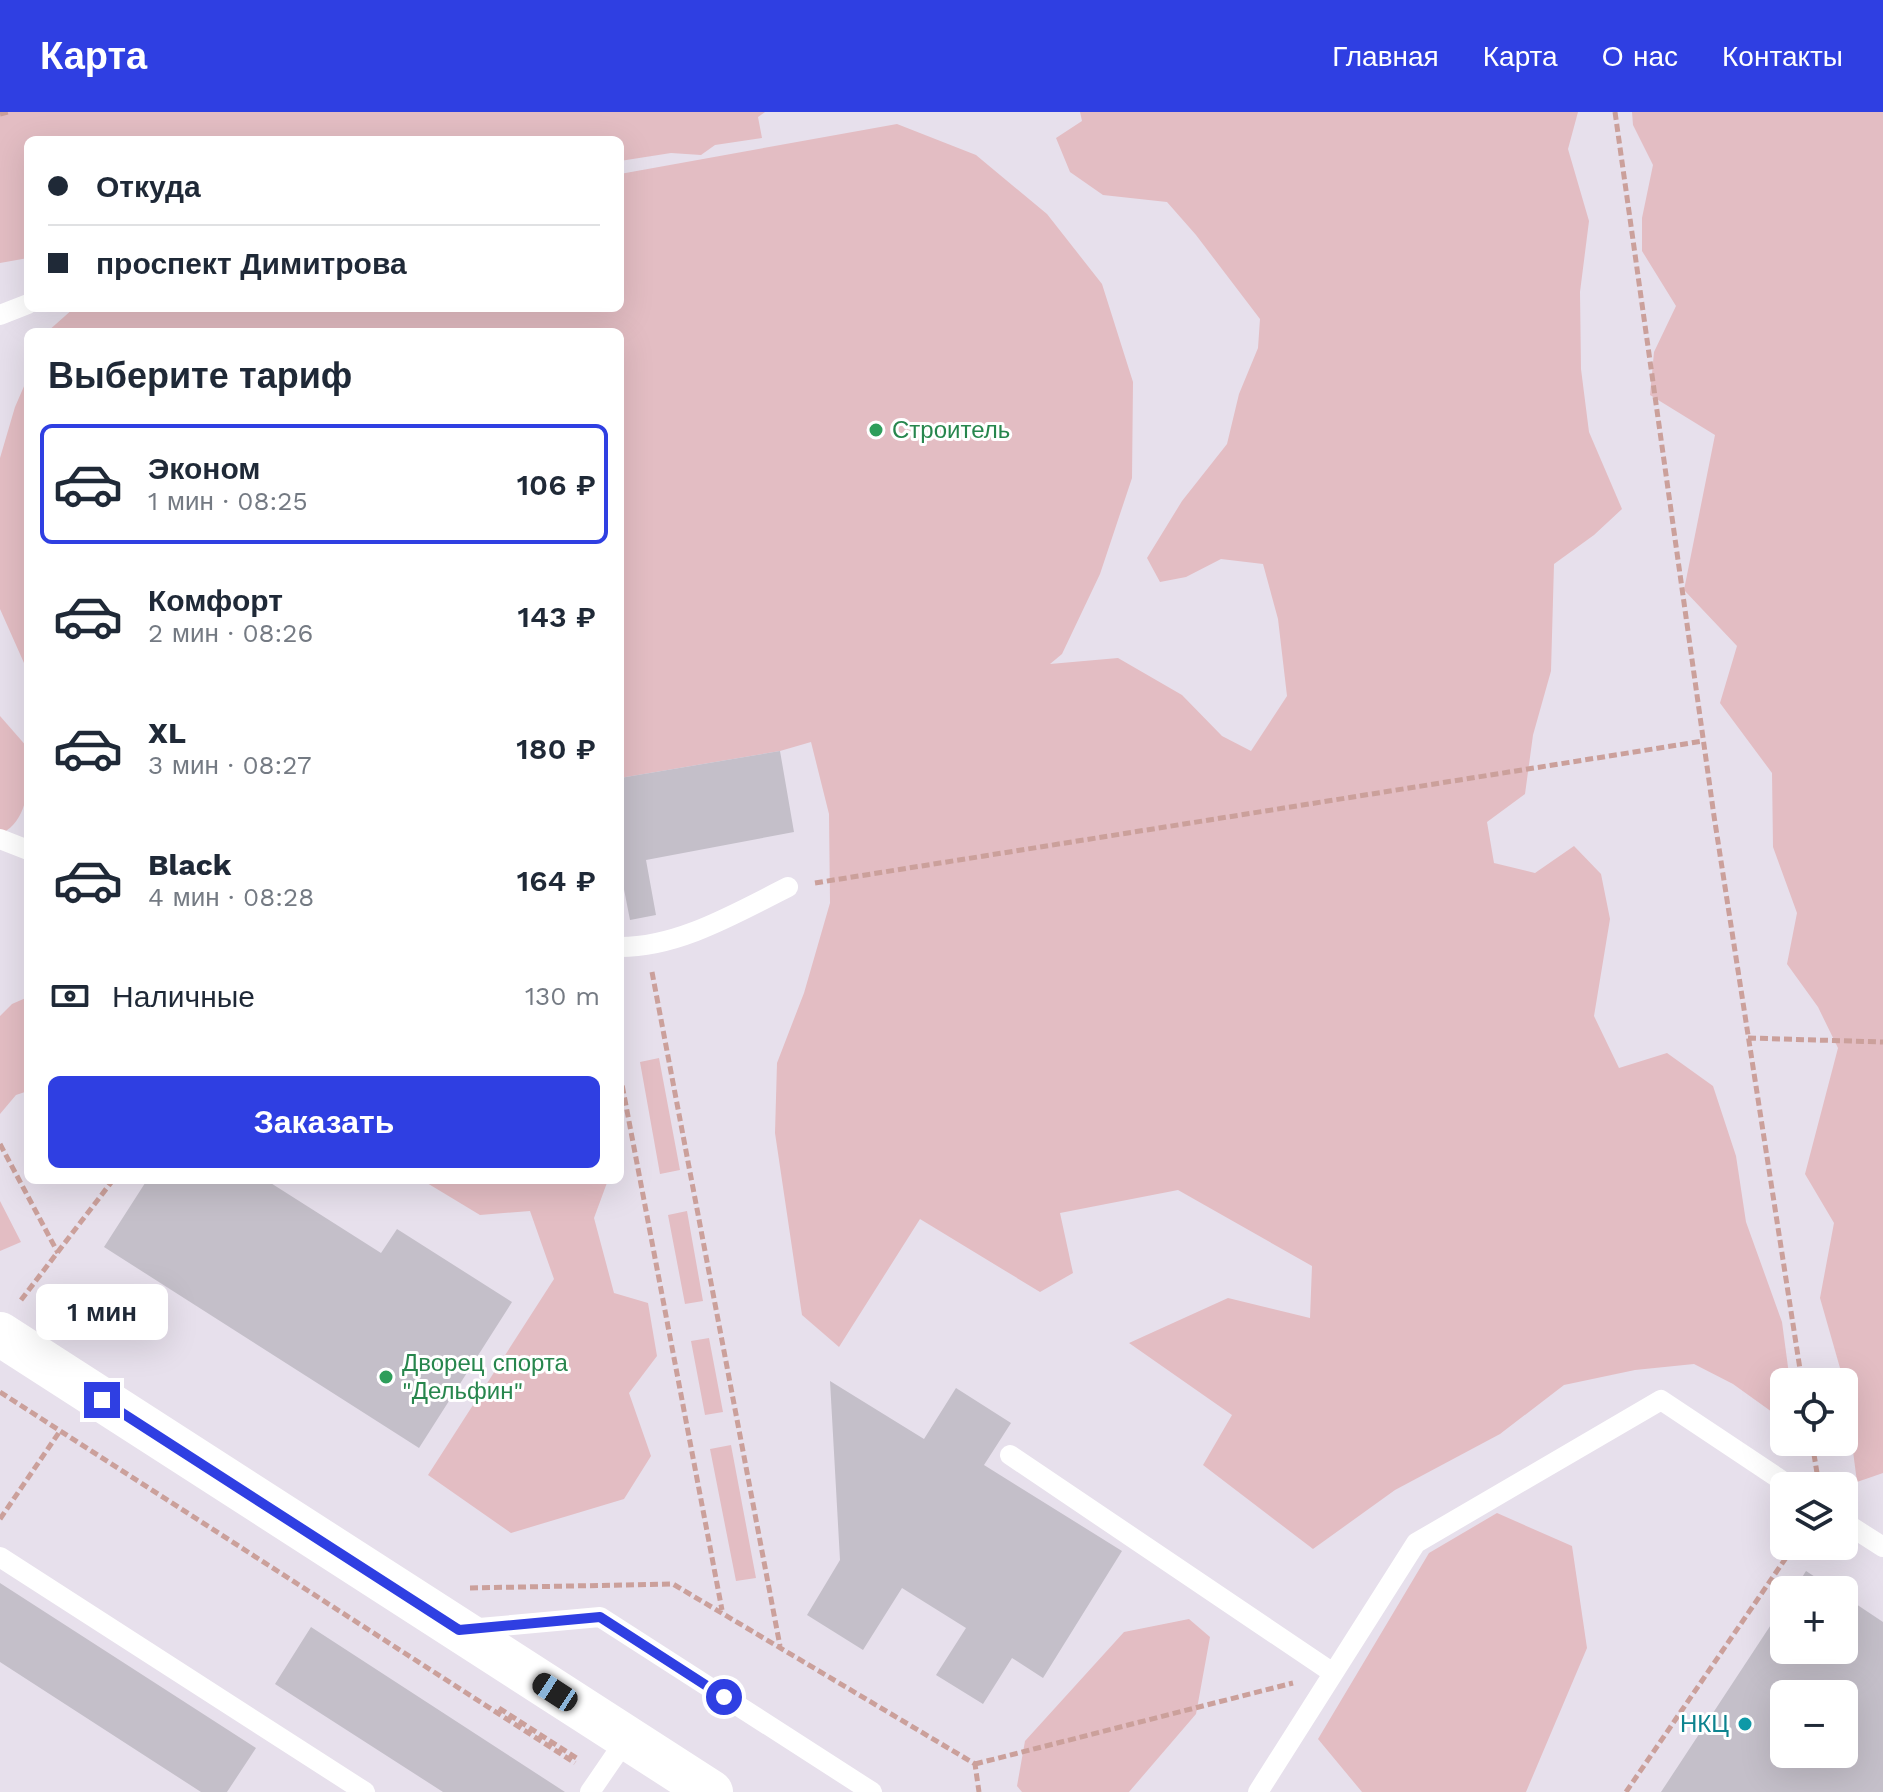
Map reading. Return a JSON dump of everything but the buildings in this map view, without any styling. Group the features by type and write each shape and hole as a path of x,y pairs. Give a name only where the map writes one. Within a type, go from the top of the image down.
{"main road":[{"path":"6,1323 464,1609 627,1738 711,1792"}],"lane":[{"path":"0,315 24,306"},
{"path":"0,839 24,848"},
{"path":"624,947 647,947 721,921 788,887"},
{"path":"1258,1792 1416,1543 1661,1400 1770,1473"},
{"path":"1010,1455 1333,1673"},
{"path":"1858,1531 1883,1547"},
{"path":"0,1557 365,1792"},
{"path":"464,1609 600,1617 872,1792"},
{"path":"595,1786 627,1738"}],"path":[{"path":"0,114 8,112"},
{"path":"1615,112 1703,741 1800,1368"},
{"path":"788,887 1703,741"},
{"path":"647,947 780,1647"},
{"path":"1748,1038 1883,1042"},
{"path":"624,1095 723,1611"},
{"path":"0,1144 58,1253"},
{"path":"6,1323 110,1184"},
{"path":"0,1392 595,1786"},
{"path":"0,1519 60,1431"},
{"path":"1626,1792 1784,1560"},
{"path":"464,1609 673,1584 723,1611 975,1764 1333,1673"},
{"path":"975,1764 979,1792"}],"shaded area":[{"path":"0,112 765,112 758,117 762,138 715,145 701,155 671,153 624,160 624,136 24,136 24,259 0,263"},
{"path":"1080,112 1578,112 1568,149 1589,221 1580,292 1581,369 1589,432 1622,509 1594,535 1554,564 1551,671 1533,735 1525,794 1487,822 1494,863 1535,873 1574,846 1601,874 1610,919 1594,1016 1619,1068 1667,1053 1713,1086 1736,1156 1746,1222 1782,1322 1788,1368 1770,1368 1770,1411 1733,1384 1694,1364 1635,1370 1564,1385 1500,1434 1395,1490 1313,1549 1203,1465 1232,1415 1129,1343 1228,1298 1310,1318 1312,1266 1178,1190 1060,1213 1073,1273 1040,1292 920,1219 839,1347 802,1315 775,1133 777,1063 804,993 830,903 829,814 811,742 780,751 624,777 624,328 52,328 70,312 624,312 624,173 897,124 976,155 1047,214 1102,284 1133,382 1132,478 1100,574 1062,654 1050,664 1118,658 1182,695 1222,736 1251,751 1287,696 1278,619 1263,564 1221,559 1186,577 1160,582 1147,558 1182,501 1227,444 1239,394 1258,348 1260,319 1167,202 1103,195 1070,172 1056,138 1082,121"},
{"path":"1632,112 1883,112 1883,1473 1858,1482 1854,1456 1858,1456 1858,1368 1840,1368 1820,1298 1834,1223 1805,1174 1838,1048 1818,1007 1787,964 1797,913 1773,847 1772,773 1720,703 1737,646 1684,590 1715,435 1650,395 1654,352 1676,306 1642,251 1642,218 1653,165 1633,125"},
{"path":"24,386 24,663 0,609 0,458"},
{"path":"0,716 24,743 24,807 12,826 3,833 0,831"},
{"path":"24,999 24,1092 16,1095 0,1114 0,1016 12,1004"},
{"path":"659,1058 680,1170 660,1174 640,1062"},
{"path":"429,1184 607,1184 594,1218 614,1293 648,1303 657,1356 629,1393 651,1456 624,1499 511,1533 428,1475 554,1279 530,1211 480,1215"},
{"path":"0,1201 21,1242 0,1251"},
{"path":"687,1211 703,1301 685,1304 668,1215"},
{"path":"709,1338 723,1412 705,1415 691,1341"},
{"path":"731,1445 756,1578 736,1581 710,1449"},
{"path":"1497,1513 1572,1546 1587,1648 1526,1792 1362,1792 1318,1739 1429,1553"},
{"path":"1189,1619 1210,1637 1196,1714 1129,1792 1022,1792 1017,1786 1025,1741 1124,1632"}],"place":[{"name":"Строитель","path":"876,430"},
{"name":"Дворец спорта \"Дельфин\"","path":"386,1377"},
{"name":"НКЦ","path":"1745,1724"}],"route":[{"path":"102,1400 459,1630 600,1617 724,1697"}]}
